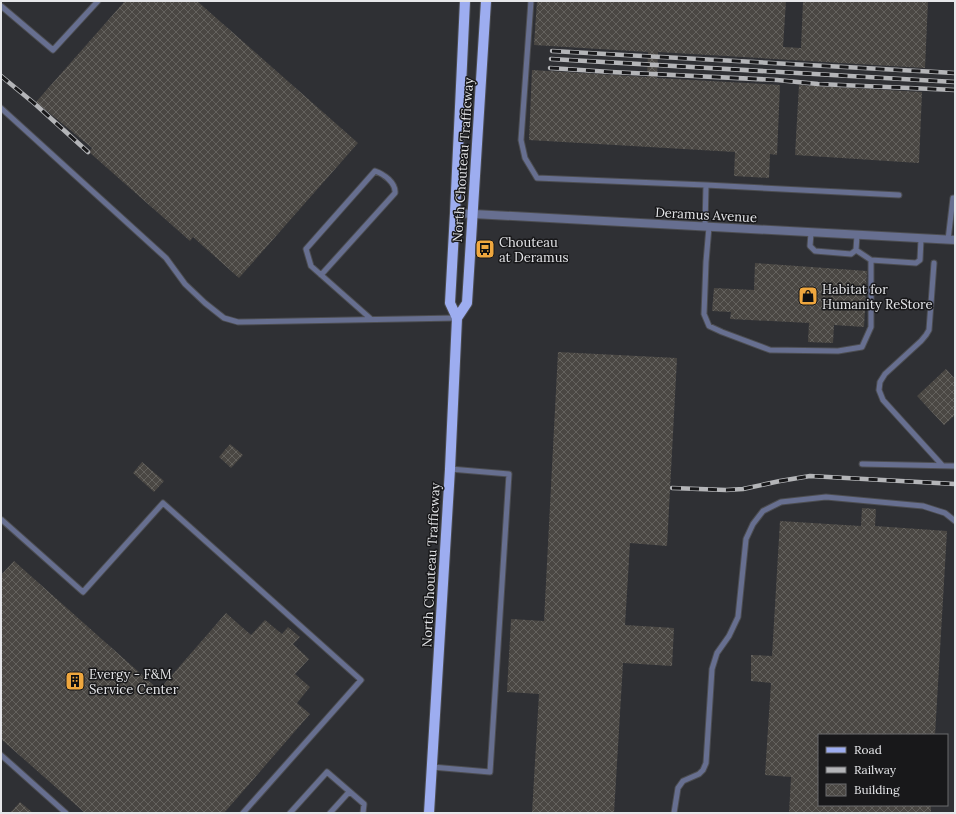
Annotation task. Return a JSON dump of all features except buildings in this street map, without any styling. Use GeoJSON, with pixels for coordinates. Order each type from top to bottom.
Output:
{"type":"FeatureCollection","features":[{"type":"Feature","properties":{"kind":"main road","name":"North Chouteau Trafficway"},"geometry":{"type":"LineString","coordinates":[[429,813],[450,470],[457,318],[450,303],[465,1]]}},
{"type":"Feature","properties":{"kind":"main road","name":"North Chouteau Trafficway"},"geometry":{"type":"LineString","coordinates":[[457,318],[467,303],[486,1]]}},
{"type":"Feature","properties":{"kind":"street","name":"Deramus Avenue"},"geometry":{"type":"LineString","coordinates":[[455,213],[952,240]]}},
{"type":"Feature","properties":{"kind":"lane"},"geometry":{"type":"LineString","coordinates":[[1,6],[52,50],[98,1]]}},
{"type":"Feature","properties":{"kind":"lane"},"geometry":{"type":"LineString","coordinates":[[531,1],[521,140],[525,158],[537,178],[899,195]]}},
{"type":"Feature","properties":{"kind":"lane"},"geometry":{"type":"LineString","coordinates":[[1,108],[166,258],[185,284],[224,318],[238,322],[457,318]]}},
{"type":"Feature","properties":{"kind":"lane"},"geometry":{"type":"LineString","coordinates":[[321,274],[395,193],[395,188],[391,182],[380,173],[375,171],[306,249],[311,266],[371,319]]}},
{"type":"Feature","properties":{"kind":"lane"},"geometry":{"type":"LineString","coordinates":[[706,185],[707,227],[704,314],[709,326],[722,332],[770,350],[838,351],[862,347],[871,327],[871,260]]}},
{"type":"Feature","properties":{"kind":"lane"},"geometry":{"type":"LineString","coordinates":[[952,240],[953,198],[955,198]]}},
{"type":"Feature","properties":{"kind":"lane"},"geometry":{"type":"LineString","coordinates":[[811,233],[810,246],[815,251],[851,254],[856,250],[857,235]]}},
{"type":"Feature","properties":{"kind":"lane"},"geometry":{"type":"LineString","coordinates":[[856,250],[871,260],[916,263],[920,260],[922,238]]}},
{"type":"Feature","properties":{"kind":"lane"},"geometry":{"type":"LineString","coordinates":[[934,263],[929,330],[921,341],[885,374],[880,382],[879,390],[883,400],[942,465]]}},
{"type":"Feature","properties":{"kind":"lane"},"geometry":{"type":"LineString","coordinates":[[862,464],[955,466]]}},
{"type":"Feature","properties":{"kind":"lane"},"geometry":{"type":"LineString","coordinates":[[432,767],[490,772],[509,474],[450,470]]}},
{"type":"Feature","properties":{"kind":"lane"},"geometry":{"type":"LineString","coordinates":[[674,813],[678,788],[683,781],[699,774],[703,770],[706,763],[712,669],[717,653],[729,636],[738,617],[746,539],[753,524],[763,512],[781,502],[826,497],[923,506],[945,513],[955,521]]}},
{"type":"Feature","properties":{"kind":"lane"},"geometry":{"type":"LineString","coordinates":[[1,521],[2,520],[84,592],[163,503],[360,680],[243,813]]}},
{"type":"Feature","properties":{"kind":"lane"},"geometry":{"type":"LineString","coordinates":[[1,755],[66,813]]}},
{"type":"Feature","properties":{"kind":"lane"},"geometry":{"type":"LineString","coordinates":[[290,813],[327,772],[364,804],[363,813],[367,813]]}},
{"type":"Feature","properties":{"kind":"lane"},"geometry":{"type":"LineString","coordinates":[[330,813],[349,792]]}},
{"type":"Feature","properties":{"kind":"railway"},"geometry":{"type":"LineString","coordinates":[[552,51],[955,73]]}},
{"type":"Feature","properties":{"kind":"railway"},"geometry":{"type":"LineString","coordinates":[[551,59],[955,82]]}},
{"type":"Feature","properties":{"kind":"railway"},"geometry":{"type":"LineString","coordinates":[[550,68],[777,80],[818,84],[955,90]]}},
{"type":"Feature","properties":{"kind":"railway"},"geometry":{"type":"LineString","coordinates":[[1,76],[35,104],[88,152]]}},
{"type":"Feature","properties":{"kind":"railway"},"geometry":{"type":"LineString","coordinates":[[672,488],[726,490],[743,489],[810,476],[955,484]]}},
{"type":"Feature","properties":{"kind":"place","name":"Chouteau at Deramus"},"geometry":{"type":"Point","coordinates":[485,249]}},
{"type":"Feature","properties":{"kind":"place","name":"Habitat for Humanity ReStore"},"geometry":{"type":"Point","coordinates":[808,296]}},
{"type":"Feature","properties":{"kind":"place","name":"Evergy - F&M Service Center"},"geometry":{"type":"Point","coordinates":[75,681]}}]}
